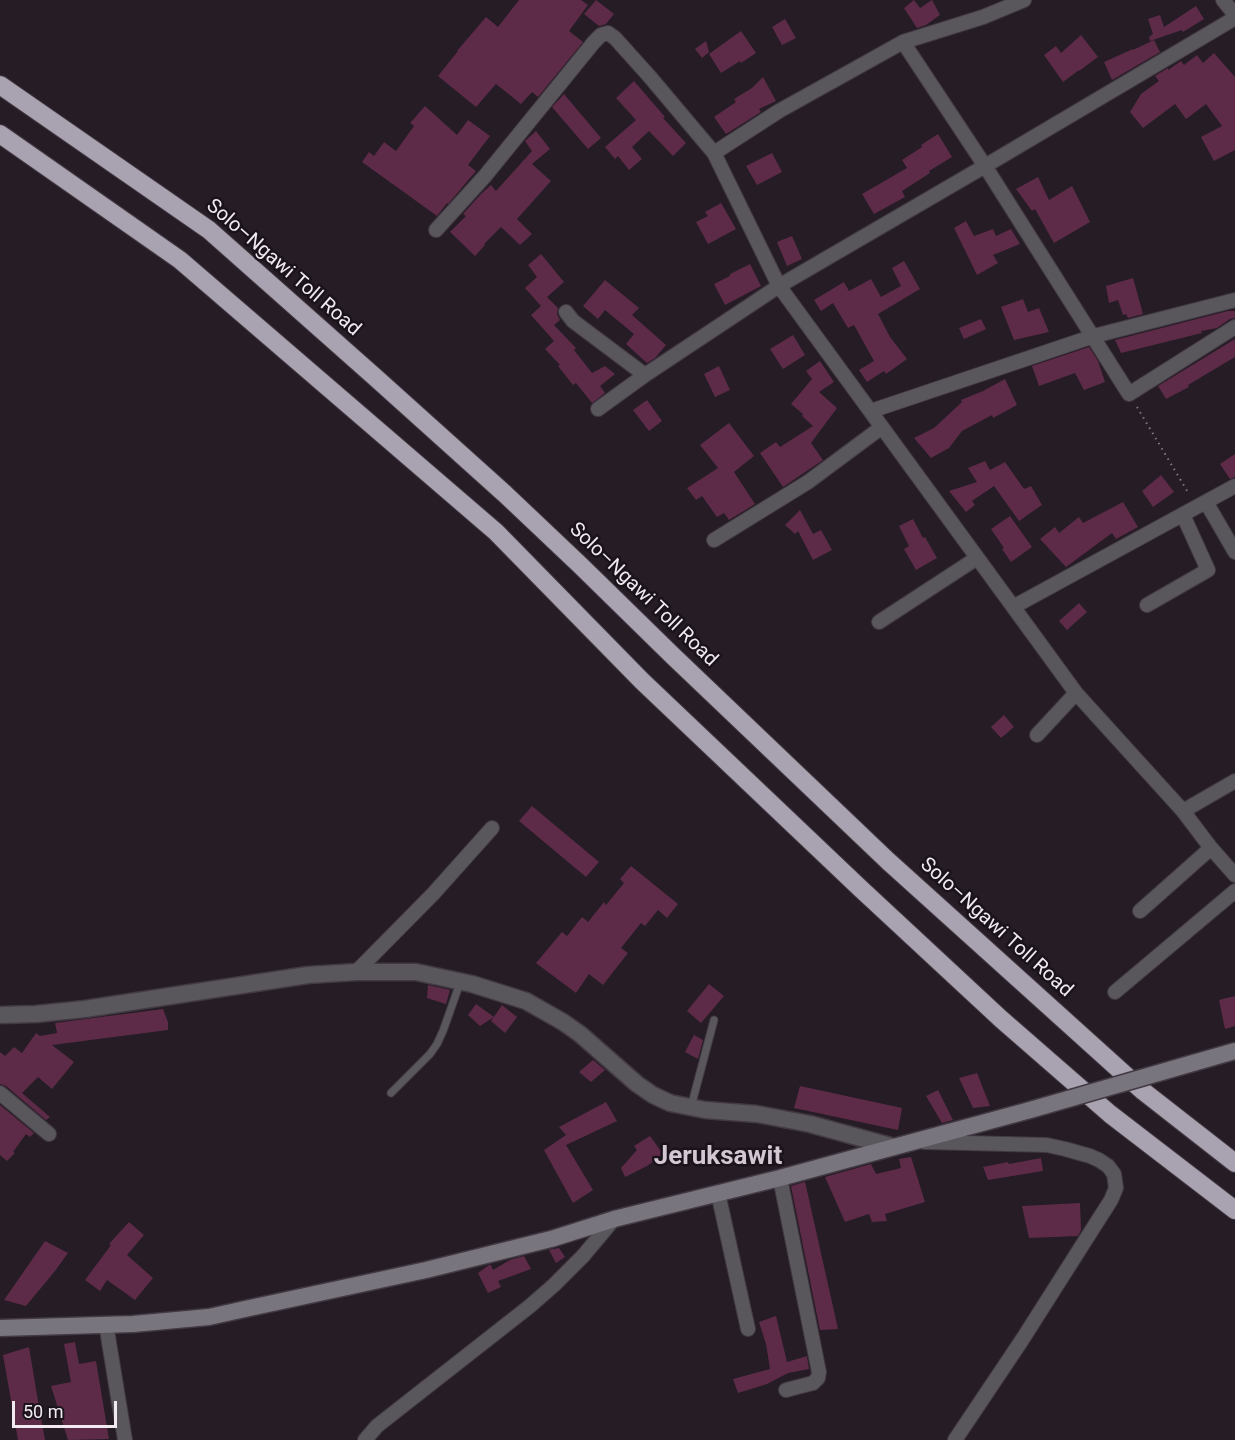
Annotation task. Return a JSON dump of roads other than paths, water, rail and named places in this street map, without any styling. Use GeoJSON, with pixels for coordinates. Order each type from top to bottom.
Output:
{"type":"FeatureCollection","features":[{"type":"Feature","properties":{"kind":"highway","name":"Solo–Ngawi Toll Road"},"geometry":{"type":"LineString","coordinates":[[0,85],[218,238],[522,510],[888,861],[1143,1091],[1235,1163]]}},
{"type":"Feature","properties":{"kind":"highway"},"geometry":{"type":"LineString","coordinates":[[0,134],[180,260],[496,532],[650,689],[992,1011],[1110,1114],[1235,1210]]}},
{"type":"Feature","properties":{"kind":"main road"},"geometry":{"type":"LineString","coordinates":[[0,1328],[133,1324],[209,1317],[426,1270],[551,1239],[614,1218],[916,1142],[1235,1051]]}},
{"type":"Feature","properties":{"kind":"street"},"geometry":{"type":"LineString","coordinates":[[714,153],[779,111],[903,42],[983,17],[1024,0]]}},
{"type":"Feature","properties":{"kind":"street"},"geometry":{"type":"LineString","coordinates":[[598,409],[779,286],[1235,16],[1223,0]]}},
{"type":"Feature","properties":{"kind":"street"},"geometry":{"type":"LineString","coordinates":[[436,230],[485,176],[594,42],[601,35],[608,33],[615,38],[714,153],[779,286],[1076,693],[1183,811],[1235,875]]}},
{"type":"Feature","properties":{"kind":"street"},"geometry":{"type":"LineString","coordinates":[[903,42],[985,166],[1129,394],[1235,327]]}},
{"type":"Feature","properties":{"kind":"street"},"geometry":{"type":"LineString","coordinates":[[871,411],[1094,336],[1235,300]]}},
{"type":"Feature","properties":{"kind":"street"},"geometry":{"type":"LineString","coordinates":[[566,312],[573,321],[645,375]]}},
{"type":"Feature","properties":{"kind":"street"},"geometry":{"type":"LineString","coordinates":[[714,540],[808,482],[882,427]]}},
{"type":"Feature","properties":{"kind":"street"},"geometry":{"type":"LineString","coordinates":[[1013,607],[1235,486]]}},
{"type":"Feature","properties":{"kind":"street"},"geometry":{"type":"LineString","coordinates":[[1201,505],[1235,552]]}},
{"type":"Feature","properties":{"kind":"street"},"geometry":{"type":"LineString","coordinates":[[1147,604],[1208,570],[1183,515]]}},
{"type":"Feature","properties":{"kind":"street"},"geometry":{"type":"LineString","coordinates":[[879,622],[977,558]]}},
{"type":"Feature","properties":{"kind":"street"},"geometry":{"type":"LineString","coordinates":[[1037,735],[1076,693]]}},
{"type":"Feature","properties":{"kind":"street"},"geometry":{"type":"LineString","coordinates":[[1183,811],[1235,781]]}},
{"type":"Feature","properties":{"kind":"street"},"geometry":{"type":"LineString","coordinates":[[356,972],[434,894],[492,828]]}},
{"type":"Feature","properties":{"kind":"street"},"geometry":{"type":"LineString","coordinates":[[1140,911],[1211,848]]}},
{"type":"Feature","properties":{"kind":"street"},"geometry":{"type":"LineString","coordinates":[[1115,992],[1235,891]]}},
{"type":"Feature","properties":{"kind":"street"},"geometry":{"type":"LineString","coordinates":[[0,1015],[85,1009],[308,975],[416,972],[472,984],[526,1001],[563,1022],[637,1084],[670,1103],[705,1110],[758,1114],[810,1124],[894,1147]]}},
{"type":"Feature","properties":{"kind":"street"},"geometry":{"type":"LineString","coordinates":[[0,1094],[49,1134]]}},
{"type":"Feature","properties":{"kind":"street"},"geometry":{"type":"LineString","coordinates":[[916,1142],[1047,1145],[1065,1149],[1090,1156],[1108,1166],[1114,1174],[1116,1188],[1111,1200],[1029,1330],[955,1440]]}},
{"type":"Feature","properties":{"kind":"street"},"geometry":{"type":"LineString","coordinates":[[780,1178],[819,1372],[818,1378],[813,1383],[786,1390]]}},
{"type":"Feature","properties":{"kind":"street"},"geometry":{"type":"LineString","coordinates":[[718,1193],[748,1329]]}},
{"type":"Feature","properties":{"kind":"street"},"geometry":{"type":"LineString","coordinates":[[365,1440],[377,1426],[554,1285],[614,1218]]}},
{"type":"Feature","properties":{"kind":"street"},"geometry":{"type":"LineString","coordinates":[[106,1324],[125,1440]]}},
{"type":"Feature","properties":{"kind":"lane"},"geometry":{"type":"LineString","coordinates":[[391,1093],[437,1044],[460,982]]}},
{"type":"Feature","properties":{"kind":"lane"},"geometry":{"type":"LineString","coordinates":[[691,1107],[714,1020]]}},
{"type":"Feature","properties":{"kind":"district","name":"Jeruksawit"},"geometry":{"type":"Point","coordinates":[718,1157]}}]}
